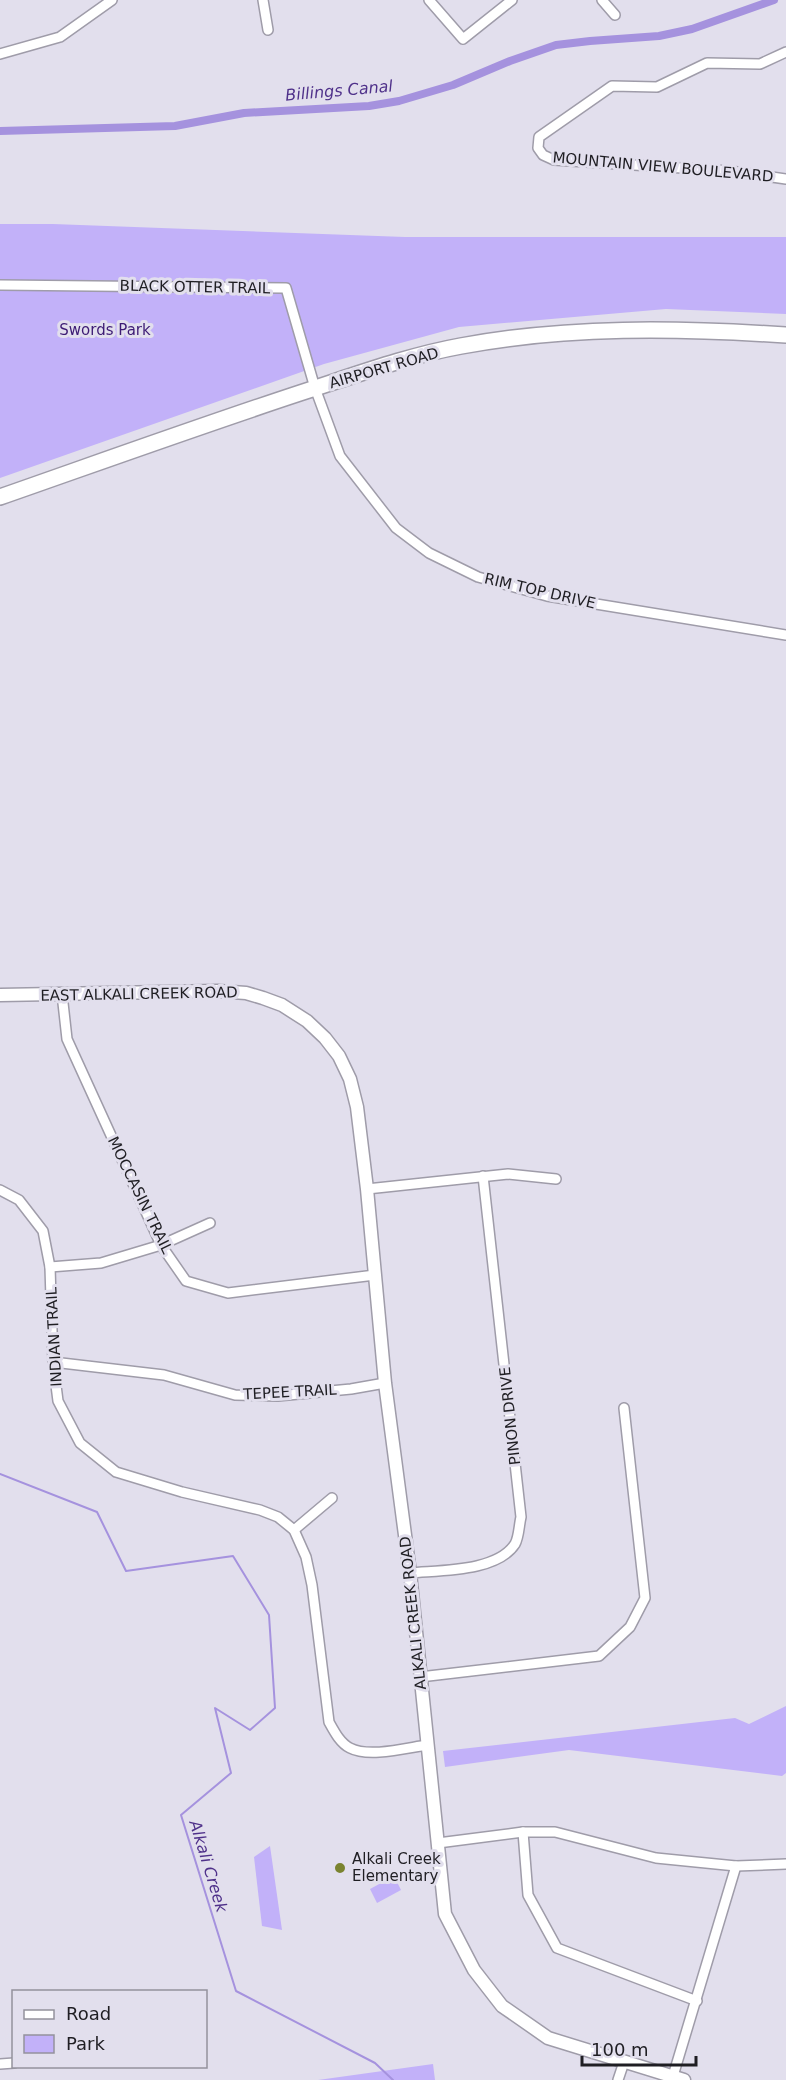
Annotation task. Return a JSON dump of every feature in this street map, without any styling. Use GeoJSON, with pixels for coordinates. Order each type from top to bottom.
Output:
{"type":"FeatureCollection","features":[{"type":"Feature","properties":{"kind":"highway","name":"AIRPORT ROAD"},"geometry":{"type":"LineString","coordinates":[[0,497],[367,370],[458,346],[517,337],[635,330],[707,330],[786,335]]}},
{"type":"Feature","properties":{"kind":"street"},"geometry":{"type":"LineString","coordinates":[[0,54],[60,37],[112,0]]}},
{"type":"Feature","properties":{"kind":"street"},"geometry":{"type":"LineString","coordinates":[[263,0],[268,30]]}},
{"type":"Feature","properties":{"kind":"street"},"geometry":{"type":"LineString","coordinates":[[429,0],[463,39],[512,0]]}},
{"type":"Feature","properties":{"kind":"street"},"geometry":{"type":"LineString","coordinates":[[602,0],[615,15]]}},
{"type":"Feature","properties":{"kind":"street","name":"MOUNTAIN VIEW BOULEVARD"},"geometry":{"type":"LineString","coordinates":[[786,52],[760,64],[707,63],[657,87],[612,86],[539,137],[538,148],[543,155],[554,160],[730,171],[786,178]]}},
{"type":"Feature","properties":{"kind":"street","name":"BLACK OTTER TRAIL"},"geometry":{"type":"LineString","coordinates":[[0,285],[286,288],[315,388]]}},
{"type":"Feature","properties":{"kind":"street","name":"RIM TOP DRIVE"},"geometry":{"type":"LineString","coordinates":[[315,388],[340,456],[396,528],[429,553],[478,577],[547,596],[786,635]]}},
{"type":"Feature","properties":{"kind":"street","name":"EAST ALKALI CREEK ROAD"},"geometry":{"type":"LineString","coordinates":[[0,995],[218,991],[246,993],[282,1005],[308,1021]]}},
{"type":"Feature","properties":{"kind":"street","name":"MOCCASIN TRAIL"},"geometry":{"type":"LineString","coordinates":[[62,994],[67,1039],[161,1245],[186,1281],[228,1293],[375,1275]]}},
{"type":"Feature","properties":{"kind":"street","name":"ALKALI CREEK ROAD"},"geometry":{"type":"LineString","coordinates":[[308,1021],[339,1056],[350,1079],[357,1107],[385,1383],[410,1574],[445,1914],[474,1970],[502,2006],[548,2038],[678,2078]]}},
{"type":"Feature","properties":{"kind":"street"},"geometry":{"type":"LineString","coordinates":[[367,1189],[508,1174],[556,1179]]}},
{"type":"Feature","properties":{"kind":"street","name":"PINON DRIVE"},"geometry":{"type":"LineString","coordinates":[[410,1574],[479,1566],[503,1556],[516,1543],[521,1517],[483,1176]]}},
{"type":"Feature","properties":{"kind":"street","name":"INDIAN TRAIL"},"geometry":{"type":"LineString","coordinates":[[0,1190],[19,1200],[43,1231],[50,1268],[53,1362],[58,1401],[80,1443],[116,1472],[182,1492],[260,1510],[278,1517],[294,1530]]}},
{"type":"Feature","properties":{"kind":"street"},"geometry":{"type":"LineString","coordinates":[[50,1268],[101,1263],[161,1245],[210,1223]]}},
{"type":"Feature","properties":{"kind":"street","name":"TEPEE TRAIL"},"geometry":{"type":"LineString","coordinates":[[53,1362],[164,1375],[235,1395],[278,1396],[351,1389],[385,1383]]}},
{"type":"Feature","properties":{"kind":"street"},"geometry":{"type":"LineString","coordinates":[[420,1677],[598,1656],[630,1627],[645,1598],[624,1408]]}},
{"type":"Feature","properties":{"kind":"street"},"geometry":{"type":"LineString","coordinates":[[332,1498],[294,1530],[306,1557],[312,1585],[329,1722],[337,1735],[350,1748],[370,1753],[427,1745]]}},
{"type":"Feature","properties":{"kind":"street"},"geometry":{"type":"LineString","coordinates":[[438,1843],[523,1832],[555,1832],[656,1858],[736,1866],[786,1864]]}},
{"type":"Feature","properties":{"kind":"street"},"geometry":{"type":"LineString","coordinates":[[523,1832],[528,1895],[557,1948],[697,2001]]}},
{"type":"Feature","properties":{"kind":"street"},"geometry":{"type":"LineString","coordinates":[[678,2078],[697,2001],[736,1866]]}},
{"type":"Feature","properties":{"kind":"street"},"geometry":{"type":"LineString","coordinates":[[0,2053],[1,2064]]}},
{"type":"Feature","properties":{"kind":"street"},"geometry":{"type":"LineString","coordinates":[[618,2080],[624,2062]]}},
{"type":"Feature","properties":{"kind":"green space","name":"Swords Park"},"geometry":{"type":"Polygon","coordinates":[[[0,224],[405,237],[786,237],[786,314],[666,309],[459,327],[324,364],[0,478],[0,224]]]}},
{"type":"Feature","properties":{"kind":"green space"},"geometry":{"type":"Polygon","coordinates":[[[786,1706],[786,1773],[782,1776],[569,1750],[445,1767],[443,1751],[735,1718],[749,1724],[786,1706]]]}},
{"type":"Feature","properties":{"kind":"green space"},"geometry":{"type":"Polygon","coordinates":[[[270,1846],[282,1930],[262,1926],[254,1857],[270,1846]]]}},
{"type":"Feature","properties":{"kind":"green space"},"geometry":{"type":"Polygon","coordinates":[[[394,1876],[401,1890],[377,1903],[370,1889],[394,1876]]]}},
{"type":"Feature","properties":{"kind":"green space"},"geometry":{"type":"Polygon","coordinates":[[[433,2064],[435,2080],[318,2080],[433,2064]]]}},
{"type":"Feature","properties":{"kind":"waterway","name":"Billings Canal"},"geometry":{"type":"LineString","coordinates":[[0,131],[175,126],[244,113],[369,106],[399,101],[453,85],[556,45],[659,36],[692,29],[774,0]]}},
{"type":"Feature","properties":{"kind":"waterway","name":"Alkali Creek"},"geometry":{"type":"LineString","coordinates":[[0,1474],[97,1512],[126,1571],[233,1556],[269,1615],[275,1708],[250,1730],[215,1708],[231,1773],[181,1815],[236,1991],[375,2063],[393,2080]]}},
{"type":"Feature","properties":{"kind":"place","name":"Alkali Creek Elementary"},"geometry":{"type":"Point","coordinates":[340,1868]}}]}
